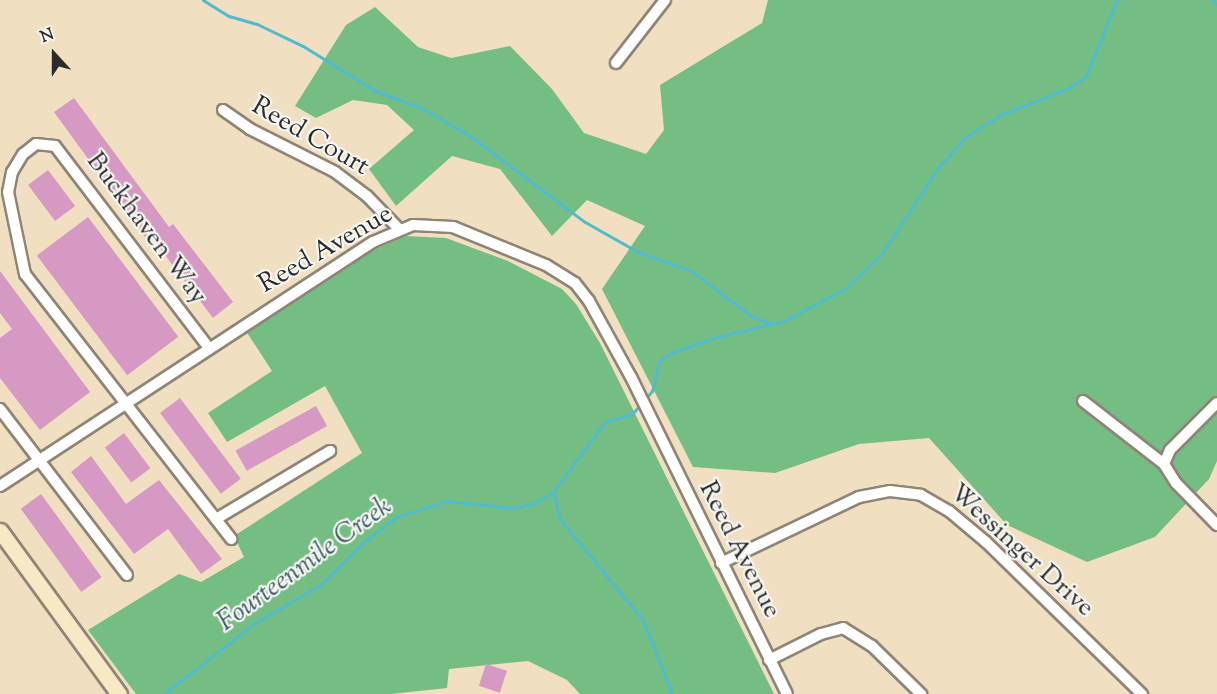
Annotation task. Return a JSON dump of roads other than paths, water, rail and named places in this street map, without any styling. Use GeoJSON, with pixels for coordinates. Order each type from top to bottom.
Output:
{"type":"FeatureCollection","features":[{"type":"Feature","properties":{"kind":"street"},"geometry":{"type":"LineString","coordinates":[[616,63],[665,0]]}},
{"type":"Feature","properties":{"kind":"street","name":"Reed Court"},"geometry":{"type":"LineString","coordinates":[[223,110],[250,129],[335,172],[367,196],[399,229]]}},
{"type":"Feature","properties":{"kind":"street","name":"Buckhaven Way"},"geometry":{"type":"LineString","coordinates":[[125,404],[25,274],[8,192],[12,172],[23,154],[44,142],[55,146],[209,348]]}},
{"type":"Feature","properties":{"kind":"street","name":"Reed Avenue"},"geometry":{"type":"LineString","coordinates":[[0,486],[329,269],[399,229],[424,224],[453,226],[528,255],[568,278],[593,307],[632,377],[787,694]]}},
{"type":"Feature","properties":{"kind":"street"},"geometry":{"type":"LineString","coordinates":[[1083,401],[1164,464],[1176,483],[1217,525]]}},
{"type":"Feature","properties":{"kind":"street"},"geometry":{"type":"LineString","coordinates":[[1164,464],[1170,450],[1217,403]]}},
{"type":"Feature","properties":{"kind":"street"},"geometry":{"type":"LineString","coordinates":[[125,404],[231,539]]}},
{"type":"Feature","properties":{"kind":"street"},"geometry":{"type":"LineString","coordinates":[[0,409],[127,575]]}},
{"type":"Feature","properties":{"kind":"street"},"geometry":{"type":"LineString","coordinates":[[216,519],[330,451]]}},
{"type":"Feature","properties":{"kind":"street","name":"Wessinger Drive"},"geometry":{"type":"LineString","coordinates":[[721,563],[859,497],[890,491],[921,495],[949,511],[986,542],[1142,694]]}},
{"type":"Feature","properties":{"kind":"street"},"geometry":{"type":"LineString","coordinates":[[0,531],[119,694]]}},
{"type":"Feature","properties":{"kind":"street"},"geometry":{"type":"LineString","coordinates":[[770,660],[821,634],[843,628],[872,645],[921,694]]}},
{"type":"Feature","properties":{"kind":"waterway"},"geometry":{"type":"LineString","coordinates":[[203,0],[229,16],[257,24],[303,46],[376,91],[422,108],[472,137],[585,222],[638,252],[692,271],[751,316],[770,323]]}},
{"type":"Feature","properties":{"kind":"waterway","name":"Fourteenmile Creek"},"geometry":{"type":"LineString","coordinates":[[645,399],[652,391],[660,360],[673,352],[717,337],[784,321],[846,288],[883,252],[940,165],[967,136],[1000,115],[1071,87],[1086,76],[1117,0]]}},
{"type":"Feature","properties":{"kind":"waterway"},"geometry":{"type":"LineString","coordinates":[[1212,0],[1217,5]]}},
{"type":"Feature","properties":{"kind":"waterway","name":"Fourteenmile Creek"},"geometry":{"type":"LineString","coordinates":[[164,694],[255,623],[322,584],[363,543],[396,517],[448,501],[512,508],[533,504],[553,492],[605,422],[632,414],[641,404]]}},
{"type":"Feature","properties":{"kind":"waterway"},"geometry":{"type":"LineString","coordinates":[[553,492],[560,519],[643,620],[672,694]]}}]}
